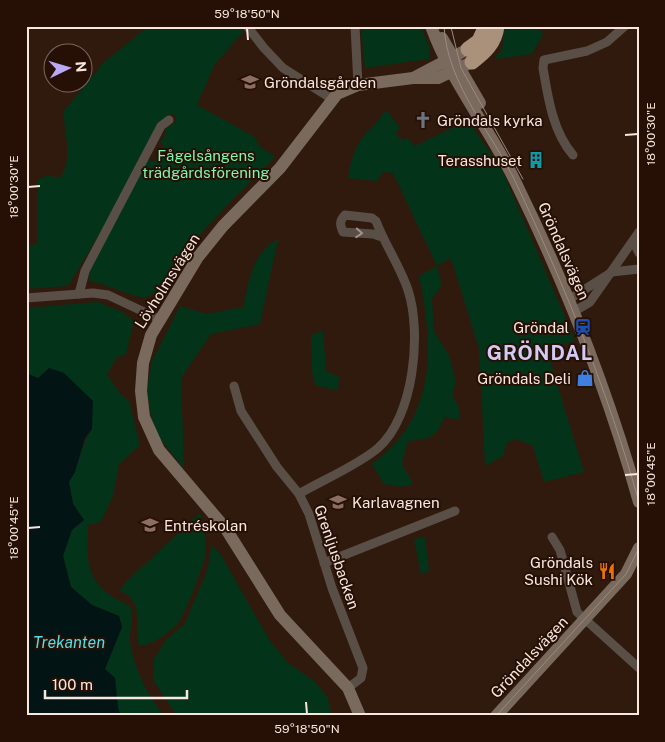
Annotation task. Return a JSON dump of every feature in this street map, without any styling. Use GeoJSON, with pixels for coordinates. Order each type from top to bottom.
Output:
{"type":"FeatureCollection","features":[{"type":"Feature","properties":{"kind":"highway"},"geometry":{"type":"LineString","coordinates":[[459,62],[479,41],[486,26]]}},
{"type":"Feature","properties":{"kind":"highway"},"geometry":{"type":"LineString","coordinates":[[459,62],[490,46],[496,34],[496,26]]}},
{"type":"Feature","properties":{"kind":"street"},"geometry":{"type":"LineString","coordinates":[[247,26],[264,48],[284,68],[332,99]]}},
{"type":"Feature","properties":{"kind":"street"},"geometry":{"type":"LineString","coordinates":[[355,26],[358,85]]}},
{"type":"Feature","properties":{"kind":"street","name":"Gröndalsvägen"},"geometry":{"type":"LineString","coordinates":[[431,26],[459,62]]}},
{"type":"Feature","properties":{"kind":"street","name":"Gröndalsvägen"},"geometry":{"type":"LineString","coordinates":[[436,26],[459,62],[522,178],[576,311],[639,502]]}},
{"type":"Feature","properties":{"kind":"street"},"geometry":{"type":"LineString","coordinates":[[573,155],[564,145],[554,120],[543,68],[544,60],[587,50],[607,42],[625,26]]}},
{"type":"Feature","properties":{"kind":"street","name":"Lövholmsvägen"},"geometry":{"type":"LineString","coordinates":[[360,716],[348,688],[280,615],[226,529],[172,467],[154,442],[144,417],[141,382],[146,349],[159,319],[185,277],[212,238],[284,163],[332,99],[343,89],[358,85],[412,78],[433,79],[459,62]]}},
{"type":"Feature","properties":{"kind":"street"},"geometry":{"type":"LineString","coordinates":[[79,294],[85,271],[161,126],[169,120]]}},
{"type":"Feature","properties":{"kind":"street"},"geometry":{"type":"LineString","coordinates":[[576,311],[590,302],[639,232]]}},
{"type":"Feature","properties":{"kind":"street"},"geometry":{"type":"LineString","coordinates":[[299,494],[378,449],[394,427],[407,395],[414,353],[410,303],[406,285],[382,237]]}},
{"type":"Feature","properties":{"kind":"street"},"geometry":{"type":"LineString","coordinates":[[633,241],[639,253]]}},
{"type":"Feature","properties":{"kind":"street"},"geometry":{"type":"LineString","coordinates":[[571,298],[612,272],[639,269]]}},
{"type":"Feature","properties":{"kind":"street"},"geometry":{"type":"LineString","coordinates":[[26,298],[79,294],[108,295],[159,319]]}},
{"type":"Feature","properties":{"kind":"street","name":"Gröndalsvägen"},"geometry":{"type":"LineString","coordinates":[[576,311],[606,379],[639,480]]}},
{"type":"Feature","properties":{"kind":"street","name":"Grenljusbacken"},"geometry":{"type":"LineString","coordinates":[[234,386],[241,411],[277,466],[299,494],[309,514],[324,563],[363,668],[361,678],[348,688]]}},
{"type":"Feature","properties":{"kind":"street"},"geometry":{"type":"LineString","coordinates":[[324,563],[455,511]]}},
{"type":"Feature","properties":{"kind":"street"},"geometry":{"type":"LineString","coordinates":[[552,537],[560,550],[577,612],[639,668]]}},
{"type":"Feature","properties":{"kind":"street","name":"Gröndalsvägen"},"geometry":{"type":"LineString","coordinates":[[505,716],[626,574],[638,550]]}},
{"type":"Feature","properties":{"kind":"street","name":"Gröndalsvägen"},"geometry":{"type":"LineString","coordinates":[[496,716],[639,566]]}},
{"type":"Feature","properties":{"kind":"green space","name":"Fågelsångens trädgårdsförening"},"geometry":{"type":"Polygon","coordinates":[[[149,26],[240,26],[243,32],[215,64],[197,105],[255,137],[259,146],[275,157],[226,206],[180,258],[156,292],[140,297],[90,281],[88,271],[147,159],[154,162],[164,145],[160,143],[166,133],[165,129],[176,122],[176,115],[170,114],[159,123],[116,206],[68,286],[26,289],[26,247],[38,243],[38,179],[50,175],[61,177],[67,160],[64,111],[80,92],[92,92],[92,77],[104,62],[149,26]]]}},
{"type":"Feature","properties":{"kind":"green space"},"geometry":{"type":"Polygon","coordinates":[[[361,26],[421,26],[429,46],[429,59],[365,68],[361,26]]]}},
{"type":"Feature","properties":{"kind":"green space"},"geometry":{"type":"Polygon","coordinates":[[[504,26],[537,26],[543,34],[532,54],[495,59],[502,50],[504,26]]]}},
{"type":"Feature","properties":{"kind":"green space"},"geometry":{"type":"Polygon","coordinates":[[[387,111],[400,128],[395,133],[403,141],[407,137],[415,146],[468,120],[503,172],[575,340],[547,351],[584,472],[544,482],[533,446],[517,439],[507,442],[503,456],[485,466],[479,349],[451,258],[437,266],[393,173],[383,172],[377,181],[348,178],[352,160],[359,143],[384,112],[387,111]]]}},
{"type":"Feature","properties":{"kind":"green space"},"geometry":{"type":"Polygon","coordinates":[[[278,239],[260,324],[211,334],[181,378],[184,469],[157,435],[150,411],[147,388],[152,361],[180,306],[207,314],[243,307],[250,278],[257,260],[269,245],[278,239]]]}},
{"type":"Feature","properties":{"kind":"green space"},"geometry":{"type":"Polygon","coordinates":[[[437,266],[442,286],[432,298],[434,331],[449,356],[456,381],[452,395],[459,408],[460,420],[445,417],[431,436],[408,441],[402,464],[413,484],[401,487],[384,484],[372,464],[393,445],[409,425],[419,403],[426,379],[428,355],[427,329],[419,276],[437,266]]]}},
{"type":"Feature","properties":{"kind":"green space"},"geometry":{"type":"Polygon","coordinates":[[[97,302],[121,311],[134,321],[126,354],[116,358],[107,375],[121,394],[129,401],[140,445],[119,464],[113,496],[101,522],[88,525],[89,564],[95,580],[101,587],[112,597],[130,606],[132,615],[130,641],[134,661],[147,690],[164,716],[121,716],[118,708],[115,678],[105,669],[122,627],[119,616],[92,605],[71,587],[63,556],[72,530],[84,520],[73,504],[69,482],[92,429],[38,378],[26,373],[26,308],[97,302]]]}},
{"type":"Feature","properties":{"kind":"green space"},"geometry":{"type":"Polygon","coordinates":[[[323,331],[326,371],[339,377],[338,391],[315,385],[312,371],[311,335],[323,331]]]}},
{"type":"Feature","properties":{"kind":"green space"},"geometry":{"type":"Polygon","coordinates":[[[200,513],[205,534],[205,555],[198,579],[185,610],[178,623],[165,634],[155,641],[139,646],[135,607],[127,595],[119,591],[128,580],[200,513]]]}},
{"type":"Feature","properties":{"kind":"green space"},"geometry":{"type":"Polygon","coordinates":[[[425,537],[429,571],[421,574],[414,539],[425,537]]]}},
{"type":"Feature","properties":{"kind":"green space"},"geometry":{"type":"Polygon","coordinates":[[[212,545],[221,555],[270,641],[288,663],[314,681],[327,696],[332,716],[177,716],[153,680],[154,659],[166,640],[185,623],[207,571],[212,545]]]}},
{"type":"Feature","properties":{"kind":"water","name":"Trekanten"},"geometry":{"type":"Polygon","coordinates":[[[49,368],[64,373],[93,401],[92,429],[85,438],[75,472],[69,482],[73,504],[84,520],[72,530],[63,556],[71,587],[92,605],[119,616],[122,627],[105,669],[115,678],[118,708],[121,716],[26,716],[26,373],[38,378],[49,368]]]}},
{"type":"Feature","properties":{"kind":"tram line"},"geometry":{"type":"LineString","coordinates":[[444,26],[447,48],[462,88],[516,183],[568,300],[614,420],[639,502]]}},
{"type":"Feature","properties":{"kind":"tram line"},"geometry":{"type":"LineString","coordinates":[[451,27],[461,68],[523,179]]}},
{"type":"Feature","properties":{"kind":"tram line"},"geometry":{"type":"LineString","coordinates":[[496,716],[626,574],[639,548]]}},
{"type":"Feature","properties":{"kind":"place","name":"Gröndalsgården"},"geometry":{"type":"Point","coordinates":[250,82]}},
{"type":"Feature","properties":{"kind":"place","name":"Gröndals kyrka"},"geometry":{"type":"Point","coordinates":[423,120]}},
{"type":"Feature","properties":{"kind":"place","name":"Terasshuset"},"geometry":{"type":"Point","coordinates":[536,160]}},
{"type":"Feature","properties":{"kind":"place","name":"Gröndal"},"geometry":{"type":"Point","coordinates":[583,327]}},
{"type":"Feature","properties":{"kind":"place","name":"Gröndals Deli"},"geometry":{"type":"Point","coordinates":[585,378]}},
{"type":"Feature","properties":{"kind":"place","name":"Karlavagnen"},"geometry":{"type":"Point","coordinates":[338,502]}},
{"type":"Feature","properties":{"kind":"place","name":"Entréskolan"},"geometry":{"type":"Point","coordinates":[150,525]}},
{"type":"Feature","properties":{"kind":"place","name":"Gröndals Sushi Kök"},"geometry":{"type":"Point","coordinates":[607,571]}},
{"type":"Feature","properties":{"kind":"district","name":"GRÖNDAL"},"geometry":{"type":"Point","coordinates":[540,353]}}]}
